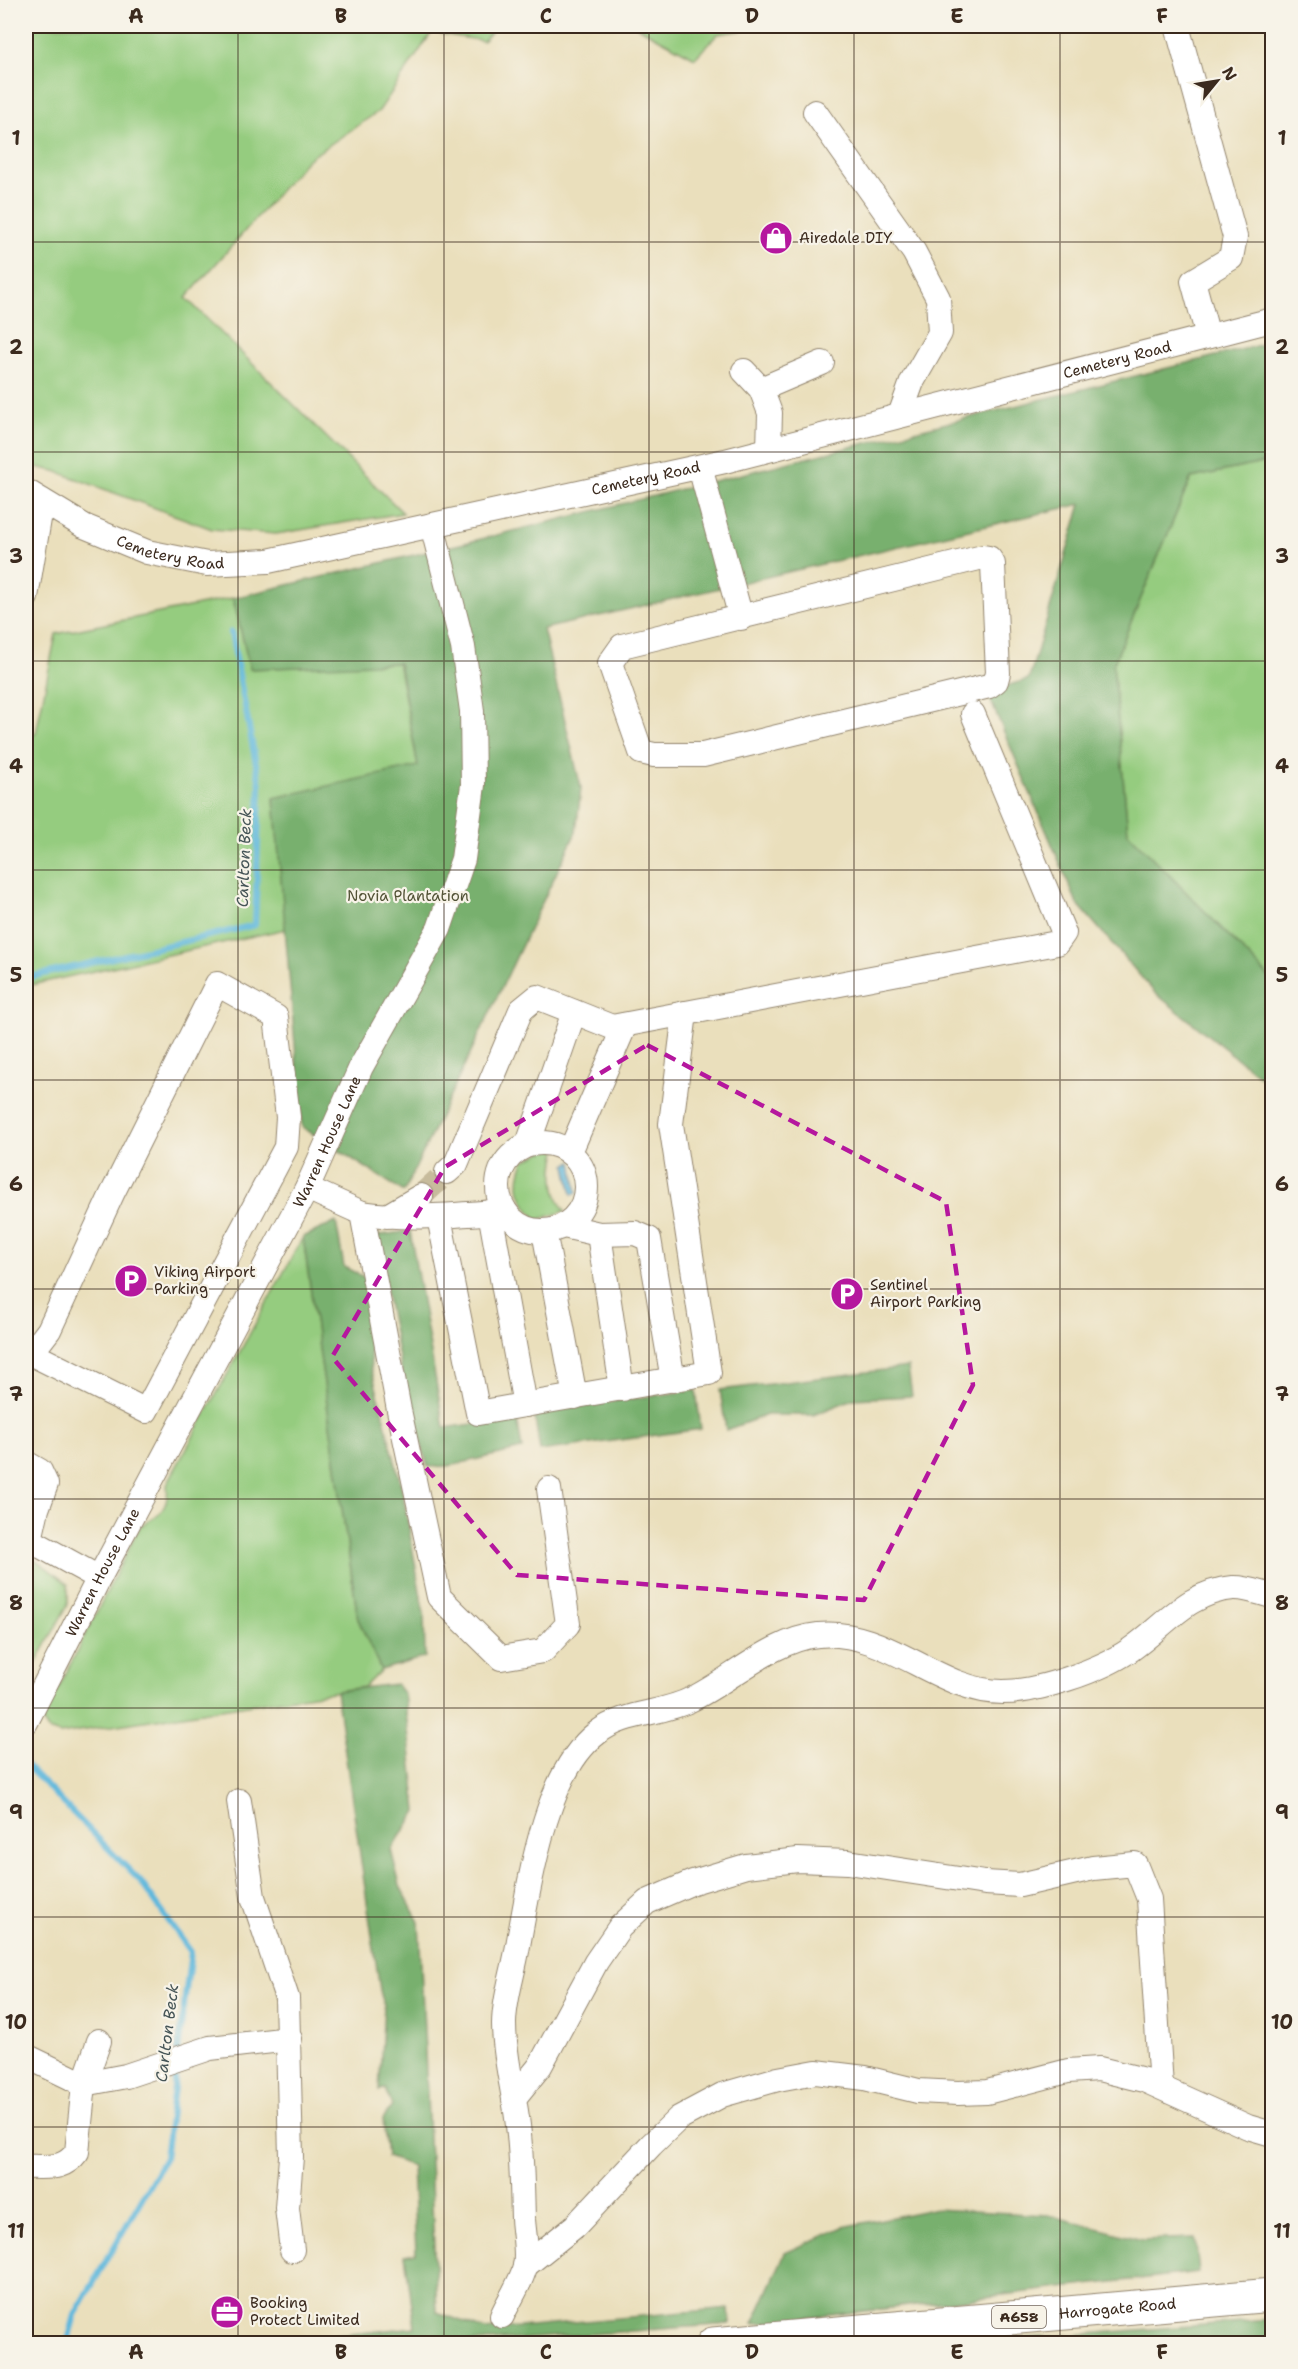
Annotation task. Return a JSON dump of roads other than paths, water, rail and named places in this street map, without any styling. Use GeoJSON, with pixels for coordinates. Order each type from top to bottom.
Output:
{"type":"FeatureCollection","features":[{"type":"Feature","properties":{"kind":"highway","name":"Harrogate Road"},"geometry":{"type":"LineString","coordinates":[[713,2343],[1272,2295]]}},
{"type":"Feature","properties":{"kind":"street"},"geometry":{"type":"LineString","coordinates":[[1177,26],[1235,237],[1231,258],[1193,280],[1208,336]]}},
{"type":"Feature","properties":{"kind":"street"},"geometry":{"type":"LineString","coordinates":[[815,112],[914,252],[938,298],[940,333],[912,382],[900,415]]}},
{"type":"Feature","properties":{"kind":"street","name":"Cemetery Road"},"geometry":{"type":"LineString","coordinates":[[34,496],[84,526],[147,552],[207,564],[268,561],[700,467],[1272,320]]}},
{"type":"Feature","properties":{"kind":"street"},"geometry":{"type":"LineString","coordinates":[[761,389],[822,363]]}},
{"type":"Feature","properties":{"kind":"street"},"geometry":{"type":"LineString","coordinates":[[744,371],[761,389],[770,413],[769,449]]}},
{"type":"Feature","properties":{"kind":"street"},"geometry":{"type":"LineString","coordinates":[[700,467],[741,618]]}},
{"type":"Feature","properties":{"kind":"street"},"geometry":{"type":"LineString","coordinates":[[26,597],[34,496]]}},
{"type":"Feature","properties":{"kind":"street","name":"Warren House Lane"},"geometry":{"type":"LineString","coordinates":[[26,1722],[99,1578],[307,1188],[361,1067],[439,929],[463,859],[473,786],[472,711],[463,647],[432,525]]}},
{"type":"Feature","properties":{"kind":"street"},"geometry":{"type":"LineString","coordinates":[[983,557],[989,558],[993,564],[998,673],[996,681],[989,686],[703,756],[654,755],[641,752],[610,663],[614,656],[622,646],[741,618],[983,557]]}},
{"type":"Feature","properties":{"kind":"street"},"geometry":{"type":"LineString","coordinates":[[447,1172],[456,1164],[521,1010],[537,998],[619,1026],[1057,943],[1064,933],[972,714]]}},
{"type":"Feature","properties":{"kind":"street"},"geometry":{"type":"LineString","coordinates":[[26,1346],[39,1343],[49,1330],[112,1194],[217,984],[276,1017],[288,1117],[286,1147],[146,1411],[26,1351]]}},
{"type":"Feature","properties":{"kind":"street"},"geometry":{"type":"LineString","coordinates":[[528,1144],[574,1012]]}},
{"type":"Feature","properties":{"kind":"street"},"geometry":{"type":"LineString","coordinates":[[439,1217],[478,1413],[709,1373],[671,1124],[685,1013]]}},
{"type":"Feature","properties":{"kind":"street"},"geometry":{"type":"LineString","coordinates":[[570,1152],[619,1026]]}},
{"type":"Feature","properties":{"kind":"street"},"geometry":{"type":"LineString","coordinates":[[525,1405],[497,1212],[497,1191],[499,1176],[505,1162],[515,1151],[528,1144],[543,1142],[557,1145],[570,1152],[583,1169],[587,1190],[583,1204],[576,1217],[554,1229]]}},
{"type":"Feature","properties":{"kind":"street"},"geometry":{"type":"LineString","coordinates":[[307,1188],[362,1213],[439,1217],[497,1212],[521,1227],[536,1231],[554,1229],[599,1234],[635,1233],[649,1239],[673,1380]]}},
{"type":"Feature","properties":{"kind":"street"},"geometry":{"type":"LineString","coordinates":[[387,1216],[421,1196]]}},
{"type":"Feature","properties":{"kind":"street"},"geometry":{"type":"LineString","coordinates":[[362,1213],[399,1410],[439,1597],[501,1658],[543,1651],[568,1624],[549,1490]]}},
{"type":"Feature","properties":{"kind":"street"},"geometry":{"type":"LineString","coordinates":[[554,1229],[575,1397]]}},
{"type":"Feature","properties":{"kind":"street"},"geometry":{"type":"LineString","coordinates":[[599,1234],[622,1389]]}},
{"type":"Feature","properties":{"kind":"street"},"geometry":{"type":"LineString","coordinates":[[26,1463],[40,1471],[46,1484],[28,1539],[99,1578]]}},
{"type":"Feature","properties":{"kind":"street"},"geometry":{"type":"LineString","coordinates":[[525,2266],[518,2120],[508,2071],[504,2021],[533,1863],[560,1781],[580,1747],[600,1730],[625,1717],[662,1711],[692,1700],[785,1644],[817,1635],[858,1636],[902,1655],[953,1682],[1000,1692],[1035,1689],[1102,1665],[1130,1650],[1161,1623],[1200,1596],[1235,1588],[1272,1596]]}},
{"type":"Feature","properties":{"kind":"street"},"geometry":{"type":"LineString","coordinates":[[239,1800],[253,1897],[287,1998],[290,2039],[291,2157],[287,2208],[292,2250]]}},
{"type":"Feature","properties":{"kind":"street"},"geometry":{"type":"LineString","coordinates":[[514,2098],[540,2066],[596,1962],[620,1927],[647,1902],[693,1882],[746,1866],[798,1860],[848,1862],[985,1883],[1020,1885],[1093,1868],[1135,1864],[1149,1899],[1161,2088]]}},
{"type":"Feature","properties":{"kind":"street"},"geometry":{"type":"LineString","coordinates":[[26,2056],[84,2084],[126,2076],[210,2048],[290,2039]]}},
{"type":"Feature","properties":{"kind":"street"},"geometry":{"type":"LineString","coordinates":[[26,2167],[63,2166],[71,2161],[77,2152],[84,2084],[99,2041]]}},
{"type":"Feature","properties":{"kind":"street"},"geometry":{"type":"LineString","coordinates":[[502,2316],[525,2266],[575,2226],[679,2118],[722,2096],[778,2079],[816,2072],[865,2078],[918,2091],[958,2093],[987,2092],[1068,2071],[1099,2069],[1144,2080],[1248,2127],[1272,2134]]}},
{"type":"Feature","properties":{"kind":"water"},"geometry":{"type":"Polygon","coordinates":[[[572,1161],[577,1193],[572,1195],[566,1165],[572,1161]]]}},
{"type":"Feature","properties":{"kind":"waterway","name":"Carlton Beck"},"geometry":{"type":"LineString","coordinates":[[26,978],[255,925],[260,785],[231,632]]}},
{"type":"Feature","properties":{"kind":"waterway","name":"Carlton Beck"},"geometry":{"type":"LineString","coordinates":[[26,1765],[140,1881],[191,1952],[178,2051]]}},
{"type":"Feature","properties":{"kind":"waterway","name":"Carlton Beck"},"geometry":{"type":"LineString","coordinates":[[67,2344],[75,2315],[165,2158],[177,2064]]}},
{"type":"Feature","properties":{"kind":"tunnel"},"geometry":{"type":"LineString","coordinates":[[421,1196],[447,1172]]}},
{"type":"Feature","properties":{"kind":"place","name":"Airedale DIY"},"geometry":{"type":"Point","coordinates":[776,238]}},
{"type":"Feature","properties":{"kind":"place","name":"Viking Airport Parking"},"geometry":{"type":"Point","coordinates":[131,1281]}},
{"type":"Feature","properties":{"kind":"place","name":"Sentinel Airport Parking"},"geometry":{"type":"Point","coordinates":[847,1294]}},
{"type":"Feature","properties":{"kind":"place","name":"Booking Protect Limited"},"geometry":{"type":"Point","coordinates":[227,2312]}},
{"type":"Feature","properties":{"kind":"park label","name":"Novia Plantation"},"geometry":{"type":"Point","coordinates":[408,896]}}]}
